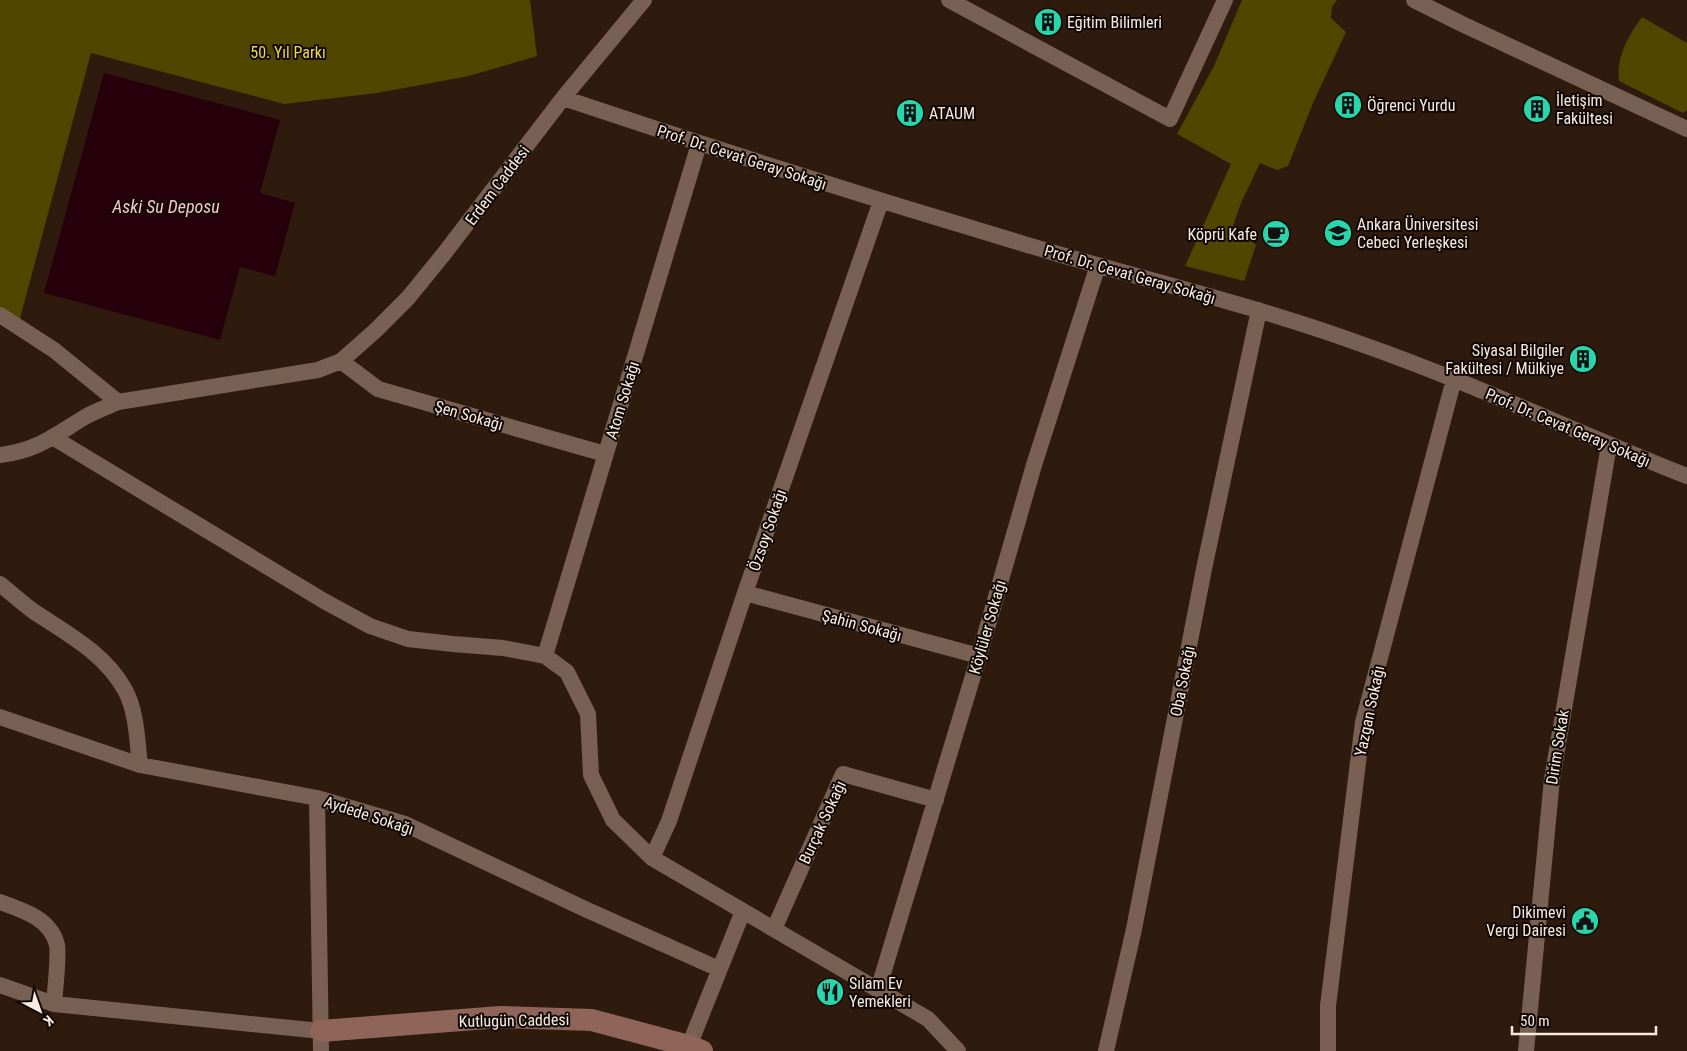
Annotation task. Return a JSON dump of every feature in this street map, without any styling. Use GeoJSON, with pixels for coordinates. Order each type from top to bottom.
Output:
{"type":"FeatureCollection","features":[{"type":"Feature","properties":{"kind":"street","name":"Erdem Caddesi"},"geometry":{"type":"LineString","coordinates":[[0,455],[28,450],[54,438],[87,416],[118,402],[224,384],[290,376],[318,370],[341,360],[376,330],[408,298],[562,98],[644,0]]}},
{"type":"Feature","properties":{"kind":"street"},"geometry":{"type":"LineString","coordinates":[[949,0],[1170,119],[1226,0]]}},
{"type":"Feature","properties":{"kind":"street"},"geometry":{"type":"LineString","coordinates":[[1414,0],[1687,130]]}},
{"type":"Feature","properties":{"kind":"street","name":"Prof. Dr. Cevat Geray Sokağı"},"geometry":{"type":"LineString","coordinates":[[562,98],[881,202],[1259,310],[1361,343],[1454,379],[1687,476]]}},
{"type":"Feature","properties":{"kind":"street","name":"Atom Sokağı"},"geometry":{"type":"LineString","coordinates":[[545,656],[699,144]]}},
{"type":"Feature","properties":{"kind":"street","name":"Özsoy Sokağı"},"geometry":{"type":"LineString","coordinates":[[652,858],[669,821],[745,593],[881,202]]}},
{"type":"Feature","properties":{"kind":"street","name":"Köylüler Sokağı"},"geometry":{"type":"LineString","coordinates":[[878,990],[979,656],[1034,465],[1098,265]]}},
{"type":"Feature","properties":{"kind":"street","name":"Oba Sokağı"},"geometry":{"type":"LineString","coordinates":[[1106,1051],[1134,930],[1204,569],[1259,310]]}},
{"type":"Feature","properties":{"kind":"street"},"geometry":{"type":"LineString","coordinates":[[0,315],[54,350],[118,402]]}},
{"type":"Feature","properties":{"kind":"street","name":"Şen Sokağı"},"geometry":{"type":"LineString","coordinates":[[341,360],[378,389],[605,454]]}},
{"type":"Feature","properties":{"kind":"street","name":"Yazgan Sokağı"},"geometry":{"type":"LineString","coordinates":[[1328,1051],[1328,1006],[1363,722],[1454,379]]}},
{"type":"Feature","properties":{"kind":"street"},"geometry":{"type":"LineString","coordinates":[[54,438],[324,601],[370,626],[408,638],[503,648],[545,656],[567,672],[588,714],[591,775],[613,820],[652,858],[928,1019],[958,1051]]}},
{"type":"Feature","properties":{"kind":"street","name":"Dirim Sokak"},"geometry":{"type":"LineString","coordinates":[[1526,1051],[1552,779],[1609,445]]}},
{"type":"Feature","properties":{"kind":"street"},"geometry":{"type":"LineString","coordinates":[[0,584],[31,609],[82,643],[113,672],[125,691],[132,710],[140,765]]}},
{"type":"Feature","properties":{"kind":"street","name":"Şahin Sokağı"},"geometry":{"type":"LineString","coordinates":[[745,593],[979,656]]}},
{"type":"Feature","properties":{"kind":"street","name":"Aydede Sokağı"},"geometry":{"type":"LineString","coordinates":[[0,717],[140,765],[318,798],[405,824],[585,909],[719,969]]}},
{"type":"Feature","properties":{"kind":"street","name":"Burçak Sokağı"},"geometry":{"type":"LineString","coordinates":[[774,929],[843,774],[936,800]]}},
{"type":"Feature","properties":{"kind":"street"},"geometry":{"type":"LineString","coordinates":[[0,985],[54,1004],[321,1041],[318,798]]}},
{"type":"Feature","properties":{"kind":"street"},"geometry":{"type":"LineString","coordinates":[[0,902],[38,918],[52,932],[57,946],[54,1004]]}},
{"type":"Feature","properties":{"kind":"street"},"geometry":{"type":"LineString","coordinates":[[696,1048],[719,969],[743,910]]}},
{"type":"Feature","properties":{"kind":"street","name":"Kutlugün Caddesi"},"geometry":{"type":"LineString","coordinates":[[321,1041],[500,1017],[592,1020],[696,1048]]}},
{"type":"Feature","properties":{"kind":"green space","name":"50. Yıl Parkı"},"geometry":{"type":"Polygon","coordinates":[[[0,0],[530,0],[537,56],[469,76],[377,93],[284,104],[91,53],[18,326],[0,315],[0,0]]]}},
{"type":"Feature","properties":{"kind":"green space"},"geometry":{"type":"Polygon","coordinates":[[[1242,0],[1337,0],[1332,7],[1331,18],[1346,32],[1313,103],[1288,166],[1277,170],[1260,163],[1241,203],[1233,226],[1256,245],[1244,281],[1185,266],[1231,164],[1177,134],[1214,66],[1242,0]]]}},
{"type":"Feature","properties":{"kind":"green space"},"geometry":{"type":"Polygon","coordinates":[[[1642,17],[1687,43],[1687,110],[1683,113],[1619,81],[1621,55],[1642,17]]]}},
{"type":"Feature","properties":{"kind":"water","name":"Aski Su Deposu"},"geometry":{"type":"Polygon","coordinates":[[[104,73],[280,120],[260,193],[295,203],[275,276],[240,267],[220,340],[44,293],[104,73]]]}},
{"type":"Feature","properties":{"kind":"place","name":"Eğitim Bilimleri"},"geometry":{"type":"Point","coordinates":[1048,22]}},
{"type":"Feature","properties":{"kind":"place","name":"Öğrenci Yurdu"},"geometry":{"type":"Point","coordinates":[1348,105]}},
{"type":"Feature","properties":{"kind":"place","name":"İletişim Fakültesi"},"geometry":{"type":"Point","coordinates":[1537,109]}},
{"type":"Feature","properties":{"kind":"place","name":"ATAUM"},"geometry":{"type":"Point","coordinates":[910,113]}},
{"type":"Feature","properties":{"kind":"place","name":"Ankara Üniversitesi Cebeci Yerleşkesi"},"geometry":{"type":"Point","coordinates":[1338,233]}},
{"type":"Feature","properties":{"kind":"place","name":"Köprü Kafe"},"geometry":{"type":"Point","coordinates":[1276,234]}},
{"type":"Feature","properties":{"kind":"place","name":"Siyasal Bilgiler Fakültesi / Mülkiye"},"geometry":{"type":"Point","coordinates":[1583,359]}},
{"type":"Feature","properties":{"kind":"place","name":"Dikimevi Vergi Dairesi"},"geometry":{"type":"Point","coordinates":[1585,921]}},
{"type":"Feature","properties":{"kind":"place","name":"Sılam Ev Yemekleri"},"geometry":{"type":"Point","coordinates":[830,992]}}]}
